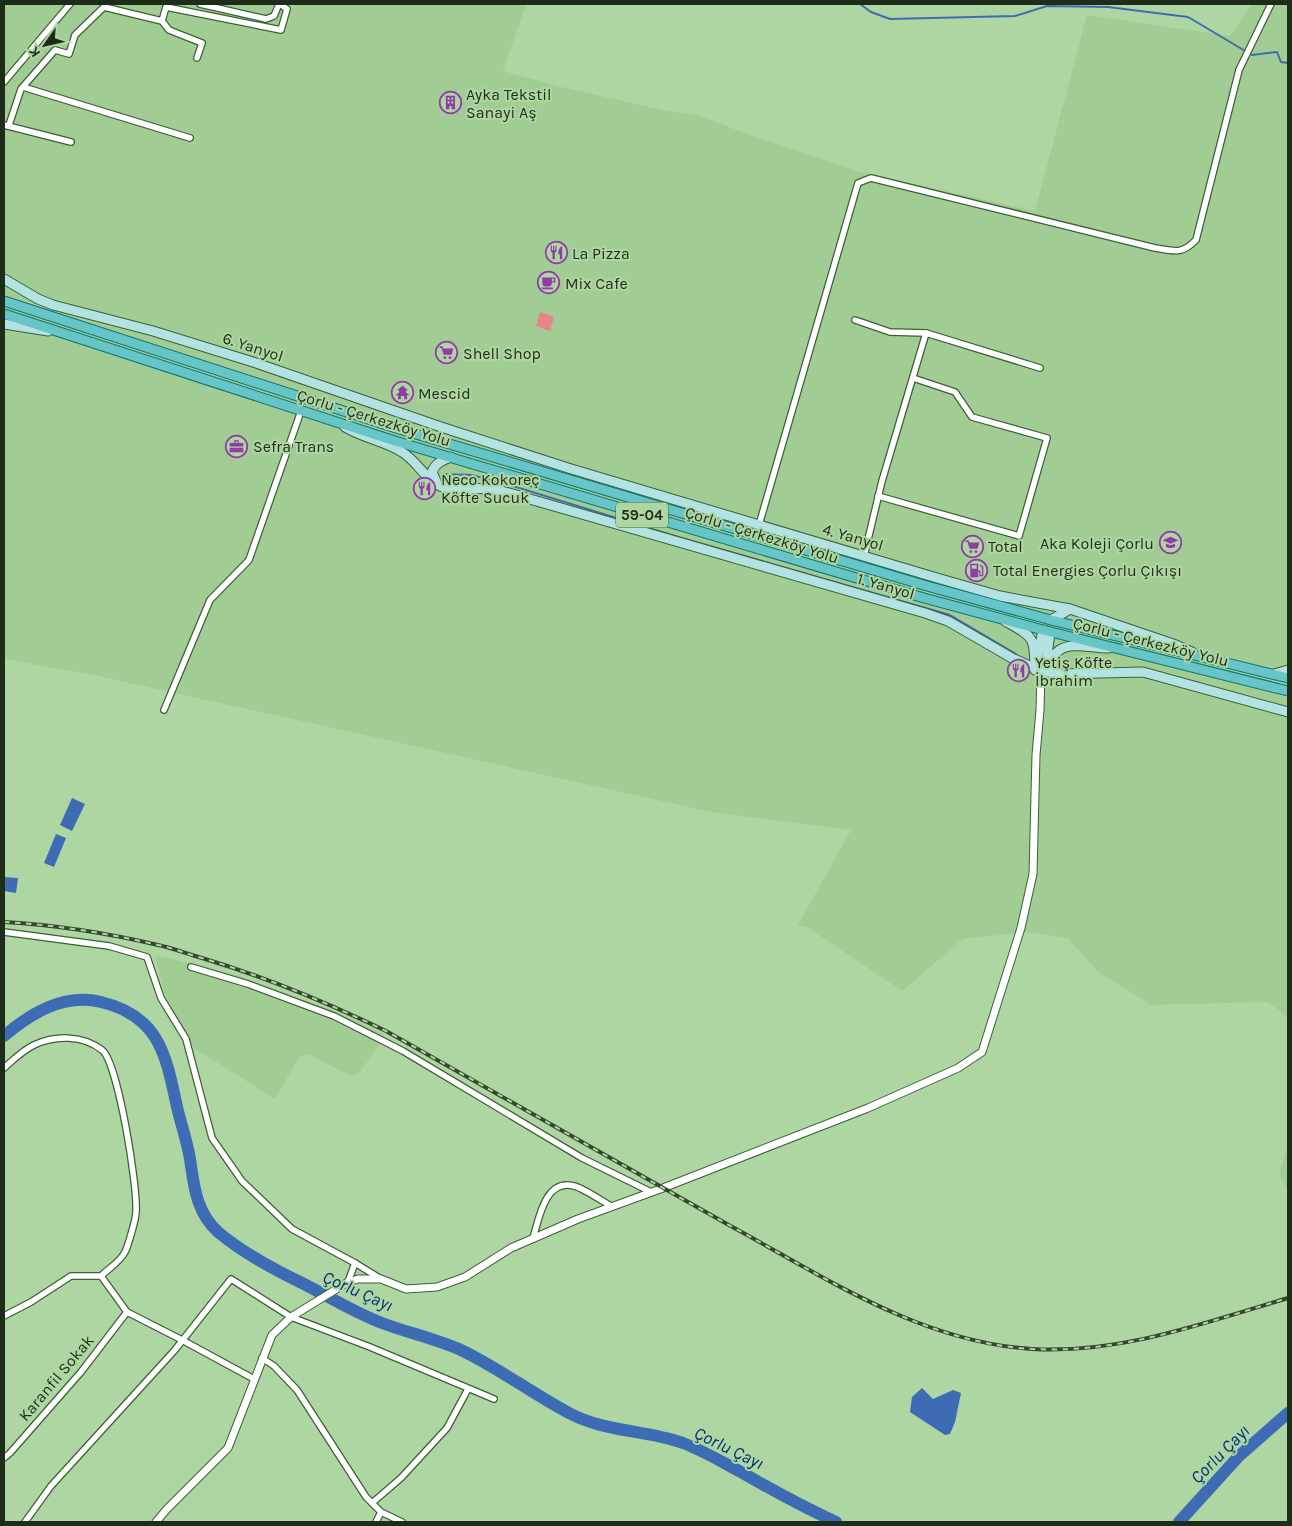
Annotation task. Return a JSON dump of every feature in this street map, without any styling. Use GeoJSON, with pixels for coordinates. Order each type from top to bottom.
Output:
{"type":"FeatureCollection","features":[{"type":"Feature","properties":{"kind":"main road","name":"6. Yanyol"},"geometry":{"type":"LineString","coordinates":[[4,279],[53,306],[153,331],[495,445]]}},
{"type":"Feature","properties":{"kind":"main road","name":"Çorlu - Çerkezköy Yolu"},"geometry":{"type":"LineString","coordinates":[[4,301],[399,429],[936,589],[1051,620],[1288,678]]}},
{"type":"Feature","properties":{"kind":"main road","name":"Çorlu - Çerkezköy Yolu"},"geometry":{"type":"LineString","coordinates":[[4,314],[336,422],[924,598],[1046,631],[1288,691]]}},
{"type":"Feature","properties":{"kind":"main road"},"geometry":{"type":"LineString","coordinates":[[4,324],[73,335]]}},
{"type":"Feature","properties":{"kind":"main road"},"geometry":{"type":"LineString","coordinates":[[336,422],[361,436],[402,452],[411,458],[439,486]]}},
{"type":"Feature","properties":{"kind":"main road","name":"4. Yanyol"},"geometry":{"type":"LineString","coordinates":[[495,445],[1000,596],[1070,609],[1176,645],[1202,656]]}},
{"type":"Feature","properties":{"kind":"main road"},"geometry":{"type":"LineString","coordinates":[[495,445],[554,475]]}},
{"type":"Feature","properties":{"kind":"main road"},"geometry":{"type":"LineString","coordinates":[[439,486],[432,472],[440,462],[451,457]]}},
{"type":"Feature","properties":{"kind":"main road","name":"1. Yanyol"},"geometry":{"type":"LineString","coordinates":[[439,486],[495,489],[925,613],[960,627],[1041,671],[1060,674],[1143,672],[1288,712]]}},
{"type":"Feature","properties":{"kind":"main road"},"geometry":{"type":"LineString","coordinates":[[1000,596],[1013,600],[1031,614]]}},
{"type":"Feature","properties":{"kind":"main road"},"geometry":{"type":"LineString","coordinates":[[1041,671],[1046,631],[1051,620],[1070,609]]}},
{"type":"Feature","properties":{"kind":"main road"},"geometry":{"type":"LineString","coordinates":[[1000,618],[1031,637],[1041,671]]}},
{"type":"Feature","properties":{"kind":"main road"},"geometry":{"type":"LineString","coordinates":[[1041,671],[1056,652],[1066,646],[1116,648]]}},
{"type":"Feature","properties":{"kind":"main road"},"geometry":{"type":"LineString","coordinates":[[1274,674],[1288,670]]}},
{"type":"Feature","properties":{"kind":"street"},"geometry":{"type":"LineString","coordinates":[[4,82],[70,4]]}},
{"type":"Feature","properties":{"kind":"street"},"geometry":{"type":"LineString","coordinates":[[162,21],[166,7],[281,30],[286,9],[280,4],[274,16],[266,19],[200,4]]}},
{"type":"Feature","properties":{"kind":"street"},"geometry":{"type":"LineString","coordinates":[[759,525],[858,183],[871,178],[1155,248],[1180,251],[1188,249],[1196,240],[1239,70],[1271,4]]}},
{"type":"Feature","properties":{"kind":"street"},"geometry":{"type":"LineString","coordinates":[[71,142],[6,125],[23,87],[55,50],[69,54],[75,35],[104,7],[162,21],[169,30],[202,43],[198,58]]}},
{"type":"Feature","properties":{"kind":"street"},"geometry":{"type":"LineString","coordinates":[[23,87],[190,138]]}},
{"type":"Feature","properties":{"kind":"street"},"geometry":{"type":"LineString","coordinates":[[854,320],[890,332],[926,333],[1040,368]]}},
{"type":"Feature","properties":{"kind":"street"},"geometry":{"type":"LineString","coordinates":[[864,556],[878,496],[926,333]]}},
{"type":"Feature","properties":{"kind":"street"},"geometry":{"type":"LineString","coordinates":[[878,496],[1019,536],[1047,438],[972,417],[955,392],[914,378]]}},
{"type":"Feature","properties":{"kind":"street"},"geometry":{"type":"LineString","coordinates":[[164,710],[210,600],[249,560],[301,411]]}},
{"type":"Feature","properties":{"kind":"street"},"geometry":{"type":"LineString","coordinates":[[4,932],[109,946],[148,957],[161,998],[186,1039],[212,1138],[242,1182],[292,1229],[355,1262],[381,1280],[406,1289],[437,1287],[466,1277],[511,1248],[533,1238],[611,1206],[868,1108],[958,1068],[982,1052],[1021,928],[1032,874],[1041,671]]}},
{"type":"Feature","properties":{"kind":"street"},"geometry":{"type":"LineString","coordinates":[[191,966],[248,984],[334,1016],[403,1051],[582,1158],[651,1192]]}},
{"type":"Feature","properties":{"kind":"street"},"geometry":{"type":"LineString","coordinates":[[4,1068],[34,1045],[60,1037],[84,1040],[104,1050],[114,1074],[132,1161],[136,1212],[125,1253],[101,1276],[71,1276],[31,1302],[4,1316]]}},
{"type":"Feature","properties":{"kind":"street"},"geometry":{"type":"LineString","coordinates":[[533,1238],[548,1195],[561,1186],[573,1186],[611,1206]]}},
{"type":"Feature","properties":{"kind":"street"},"geometry":{"type":"LineString","coordinates":[[348,1282],[355,1262]]}},
{"type":"Feature","properties":{"kind":"street"},"geometry":{"type":"LineString","coordinates":[[101,1276],[127,1312],[254,1379]]}},
{"type":"Feature","properties":{"kind":"street"},"geometry":{"type":"LineString","coordinates":[[25,1522],[51,1486],[182,1340],[231,1279],[291,1317],[370,1347],[494,1399]]}},
{"type":"Feature","properties":{"kind":"street"},"geometry":{"type":"LineString","coordinates":[[156,1522],[228,1448],[272,1335],[291,1317],[348,1282],[358,1279],[381,1280]]}},
{"type":"Feature","properties":{"kind":"street","name":"Karanfil Sokak"},"geometry":{"type":"LineString","coordinates":[[4,1458],[81,1372],[127,1312]]}},
{"type":"Feature","properties":{"kind":"street"},"geometry":{"type":"LineString","coordinates":[[262,1358],[274,1366],[297,1390],[366,1496],[376,1508],[402,1522]]}},
{"type":"Feature","properties":{"kind":"street"},"geometry":{"type":"LineString","coordinates":[[376,1522],[376,1508],[380,1496],[401,1478],[446,1428],[468,1389]]}},
{"type":"Feature","properties":{"kind":"shaded area"},"geometry":{"type":"Polygon","coordinates":[[[4,4],[526,4],[503,71],[557,86],[667,111],[698,115],[747,134],[857,171],[1035,211],[1087,15],[1230,36],[1252,4],[1288,4],[1288,1017],[1268,1002],[1151,1005],[1097,971],[1068,938],[1026,932],[963,939],[902,991],[807,927],[798,925],[851,830],[711,812],[94,675],[4,659],[4,4]]]}},
{"type":"Feature","properties":{"kind":"shaded area"},"geometry":{"type":"Polygon","coordinates":[[[540,312],[554,317],[550,331],[536,326],[540,312]]]}},
{"type":"Feature","properties":{"kind":"shaded area"},"geometry":{"type":"Polygon","coordinates":[[[155,955],[234,974],[334,1011],[384,1034],[380,1044],[360,1072],[350,1076],[308,1054],[299,1057],[275,1099],[194,1048],[164,993],[155,955]]]}},
{"type":"Feature","properties":{"kind":"shaded area"},"geometry":{"type":"Polygon","coordinates":[[[1288,1147],[1288,1190],[1279,1174],[1288,1147]]]}},
{"type":"Feature","properties":{"kind":"water"},"geometry":{"type":"Polygon","coordinates":[[[72,798],[85,804],[72,831],[60,825],[72,798]]]}},
{"type":"Feature","properties":{"kind":"water"},"geometry":{"type":"Polygon","coordinates":[[[56,834],[66,838],[54,867],[44,863],[56,834]]]}},
{"type":"Feature","properties":{"kind":"water"},"geometry":{"type":"Polygon","coordinates":[[[4,877],[18,878],[16,893],[4,891],[4,877]]]}},
{"type":"Feature","properties":{"kind":"water"},"geometry":{"type":"Polygon","coordinates":[[[922,1388],[933,1399],[953,1390],[961,1393],[955,1422],[950,1434],[945,1435],[910,1412],[912,1397],[922,1388]]]}},
{"type":"Feature","properties":{"kind":"waterway"},"geometry":{"type":"LineString","coordinates":[[860,4],[871,12],[890,19],[1015,16],[1047,6],[1108,7],[1188,17],[1252,55],[1277,52],[1281,62],[1288,63]]}},
{"type":"Feature","properties":{"kind":"waterway"},"geometry":{"type":"LineString","coordinates":[[442,474],[471,475],[500,482],[678,537],[950,615],[1016,654]]}},
{"type":"Feature","properties":{"kind":"waterway","name":"Çorlu Çayı"},"geometry":{"type":"LineString","coordinates":[[4,1036],[37,1013],[61,1003],[87,1000],[121,1008],[136,1017],[148,1028],[164,1055],[187,1146],[197,1198],[211,1224],[237,1247],[268,1266],[361,1314],[463,1351],[556,1406],[582,1419],[596,1424],[669,1439],[691,1446],[836,1522]]}},
{"type":"Feature","properties":{"kind":"waterway","name":"Çorlu Çayı"},"geometry":{"type":"LineString","coordinates":[[1179,1522],[1239,1456],[1288,1413]]}},
{"type":"Feature","properties":{"kind":"railway"},"geometry":{"type":"LineString","coordinates":[[4,922],[81,930],[164,946],[249,973],[341,1010],[386,1031],[836,1285],[911,1320],[950,1334],[990,1344],[1032,1349],[1098,1347],[1162,1335],[1288,1298]]}},
{"type":"Feature","properties":{"kind":"place","name":"Ayka Tekstil Sanayi Aş"},"geometry":{"type":"Point","coordinates":[450,103]}},
{"type":"Feature","properties":{"kind":"place","name":"La Pizza"},"geometry":{"type":"Point","coordinates":[556,253]}},
{"type":"Feature","properties":{"kind":"place","name":"Mix Cafe"},"geometry":{"type":"Point","coordinates":[549,283]}},
{"type":"Feature","properties":{"kind":"place","name":"Shell Shop"},"geometry":{"type":"Point","coordinates":[447,353]}},
{"type":"Feature","properties":{"kind":"place","name":"Mescid"},"geometry":{"type":"Point","coordinates":[402,393]}},
{"type":"Feature","properties":{"kind":"place","name":"Sefra Trans"},"geometry":{"type":"Point","coordinates":[237,446]}},
{"type":"Feature","properties":{"kind":"place","name":"Neco Kokoreç Köfte Sucuk"},"geometry":{"type":"Point","coordinates":[425,488]}},
{"type":"Feature","properties":{"kind":"place","name":"Aka Koleji Çorlu"},"geometry":{"type":"Point","coordinates":[1170,543]}},
{"type":"Feature","properties":{"kind":"place","name":"Total"},"geometry":{"type":"Point","coordinates":[972,546]}},
{"type":"Feature","properties":{"kind":"place","name":"Total Energies Çorlu Çıkışı"},"geometry":{"type":"Point","coordinates":[977,570]}},
{"type":"Feature","properties":{"kind":"place","name":"Yetiş Köfte İbrahim"},"geometry":{"type":"Point","coordinates":[1019,671]}}]}
